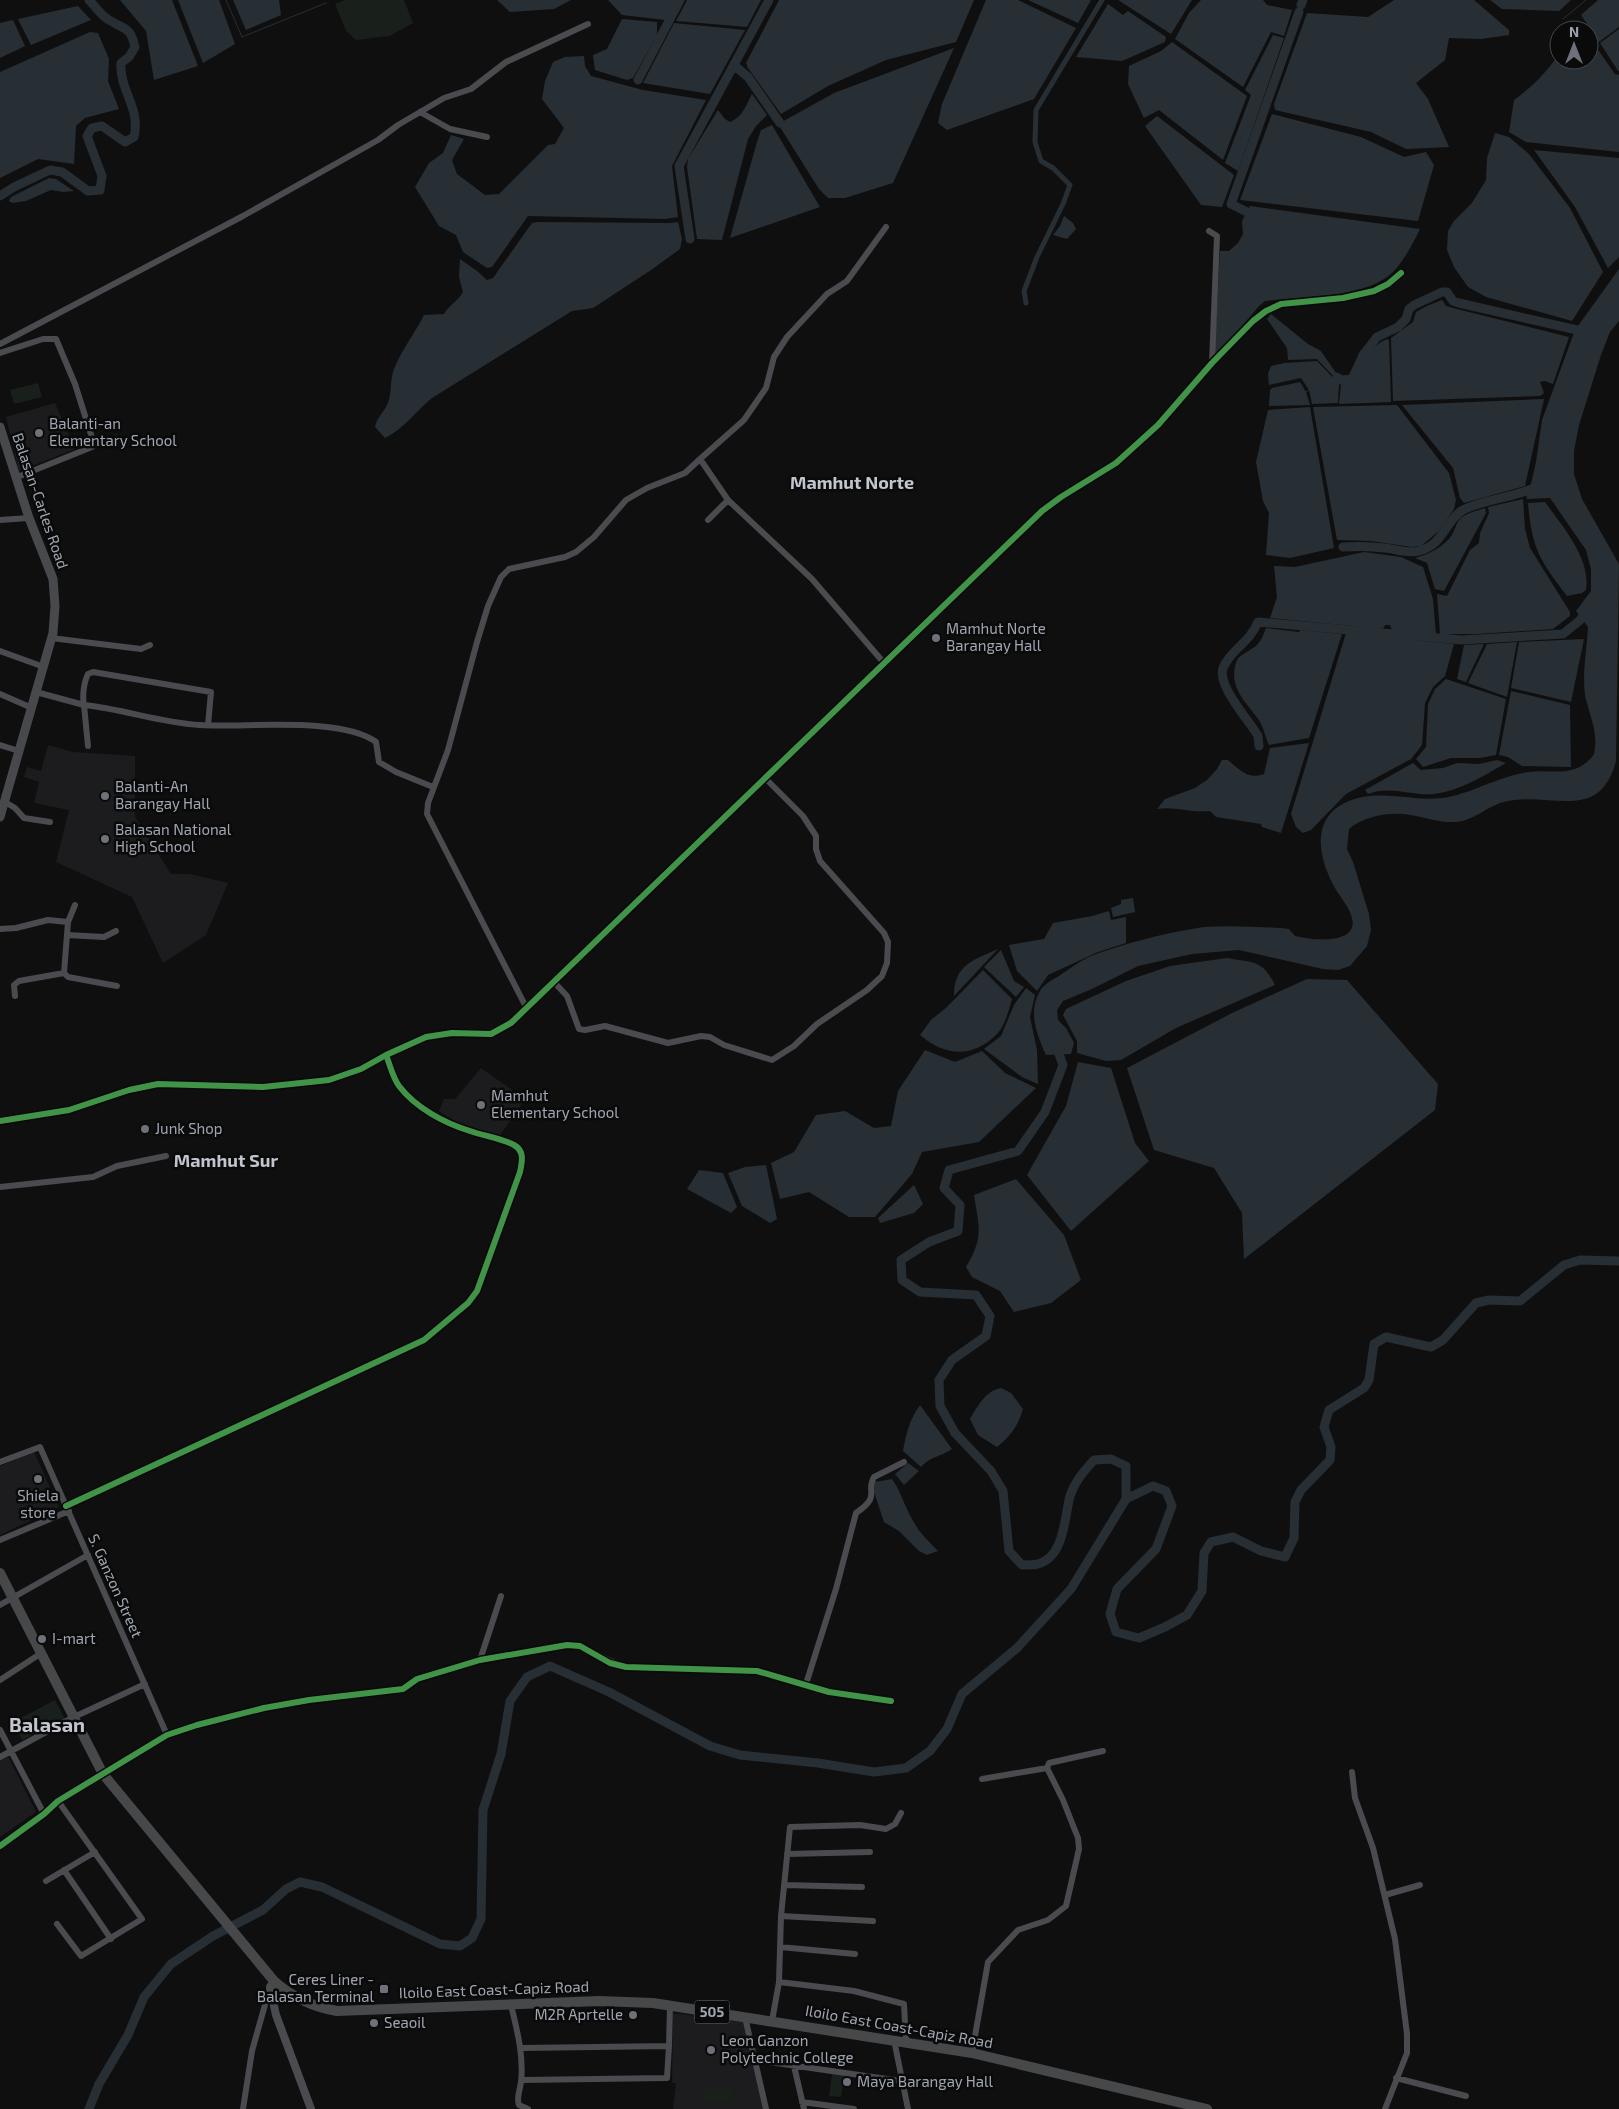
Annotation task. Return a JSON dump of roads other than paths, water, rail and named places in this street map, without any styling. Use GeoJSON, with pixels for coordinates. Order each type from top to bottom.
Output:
{"type":"FeatureCollection","features":[{"type":"Feature","properties":{"kind":"main road","name":"Balasan-Carles Road"},"geometry":{"type":"LineString","coordinates":[[0,427],[28,518],[52,579],[55,606],[52,638],[0,816]]}},
{"type":"Feature","properties":{"kind":"main road","name":"Iloilo East Coast-Capiz Road"},"geometry":{"type":"LineString","coordinates":[[0,1573],[103,1774],[222,1918],[272,1984],[301,2001],[320,2008],[337,2011],[599,2001],[653,2003],[972,2053],[1207,2109]]}},
{"type":"Feature","properties":{"kind":"street"},"geometry":{"type":"LineString","coordinates":[[0,344],[243,216],[378,140],[444,98],[471,89],[506,62],[588,24]]}},
{"type":"Feature","properties":{"kind":"street"},"geometry":{"type":"LineString","coordinates":[[420,112],[450,129],[487,137]]}},
{"type":"Feature","properties":{"kind":"street"},"geometry":{"type":"LineString","coordinates":[[526,1007],[427,814],[433,787],[448,750],[488,606],[501,578],[509,569],[565,557],[576,552],[594,537],[626,500],[647,488],[685,473],[744,420],[766,388],[774,357],[787,337],[827,294],[847,281],[886,227]]}},
{"type":"Feature","properties":{"kind":"street"},"geometry":{"type":"LineString","coordinates":[[1209,231],[1217,236],[1212,363]]}},
{"type":"Feature","properties":{"kind":"street"},"geometry":{"type":"LineString","coordinates":[[0,1121],[69,1110],[129,1090],[158,1084],[263,1087],[329,1080],[360,1069],[386,1054],[426,1037],[452,1033],[491,1034],[511,1023],[1042,511],[1116,463],[1158,425],[1212,363],[1253,321],[1266,311],[1281,304],[1343,298],[1374,290],[1388,284],[1401,273]]}},
{"type":"Feature","properties":{"kind":"street"},"geometry":{"type":"LineString","coordinates":[[0,353],[43,339],[56,339],[75,384],[94,444],[92,447],[15,478]]}},
{"type":"Feature","properties":{"kind":"street"},"geometry":{"type":"LineString","coordinates":[[700,459],[728,500],[812,579],[884,663]]}},
{"type":"Feature","properties":{"kind":"street"},"geometry":{"type":"LineString","coordinates":[[708,520],[728,500]]}},
{"type":"Feature","properties":{"kind":"street"},"geometry":{"type":"LineString","coordinates":[[0,520],[28,518]]}},
{"type":"Feature","properties":{"kind":"street"},"geometry":{"type":"LineString","coordinates":[[52,638],[141,649],[150,644]]}},
{"type":"Feature","properties":{"kind":"street"},"geometry":{"type":"LineString","coordinates":[[0,651],[44,667]]}},
{"type":"Feature","properties":{"kind":"street"},"geometry":{"type":"LineString","coordinates":[[88,746],[82,699],[86,677],[93,672],[211,692],[208,725]]}},
{"type":"Feature","properties":{"kind":"street"},"geometry":{"type":"LineString","coordinates":[[36,692],[84,706],[208,725],[341,728],[368,736],[376,742],[379,762],[396,772],[433,787]]}},
{"type":"Feature","properties":{"kind":"street"},"geometry":{"type":"LineString","coordinates":[[0,694],[32,708]]}},
{"type":"Feature","properties":{"kind":"street"},"geometry":{"type":"LineString","coordinates":[[0,745],[20,751]]}},
{"type":"Feature","properties":{"kind":"street"},"geometry":{"type":"LineString","coordinates":[[553,981],[567,996],[579,1029],[605,1026],[668,1043],[701,1036],[710,1037],[724,1045],[772,1060],[794,1046],[817,1024],[867,990],[882,976],[886,964],[888,942],[884,933],[820,861],[816,849],[816,836],[803,816],[765,778]]}},
{"type":"Feature","properties":{"kind":"street"},"geometry":{"type":"LineString","coordinates":[[4,802],[15,808],[24,818],[50,822]]}},
{"type":"Feature","properties":{"kind":"street"},"geometry":{"type":"LineString","coordinates":[[64,973],[68,922],[75,905]]}},
{"type":"Feature","properties":{"kind":"street"},"geometry":{"type":"LineString","coordinates":[[0,929],[16,928],[48,920],[68,922]]}},
{"type":"Feature","properties":{"kind":"street"},"geometry":{"type":"LineString","coordinates":[[67,935],[104,937],[116,931]]}},
{"type":"Feature","properties":{"kind":"street"},"geometry":{"type":"LineString","coordinates":[[64,973],[68,977],[118,986]]}},
{"type":"Feature","properties":{"kind":"street"},"geometry":{"type":"LineString","coordinates":[[15,996],[14,985],[19,981],[64,973]]}},
{"type":"Feature","properties":{"kind":"street"},"geometry":{"type":"LineString","coordinates":[[0,1540],[424,1340],[468,1303],[477,1291],[520,1172],[521,1151],[514,1145],[468,1131],[436,1117],[414,1102],[398,1085],[386,1054]]}},
{"type":"Feature","properties":{"kind":"street"},"geometry":{"type":"LineString","coordinates":[[0,1187],[93,1177],[117,1166],[166,1156]]}},
{"type":"Feature","properties":{"kind":"street","name":"S. Ganzon Street"},"geometry":{"type":"LineString","coordinates":[[0,1462],[40,1447],[166,1735]]}},
{"type":"Feature","properties":{"kind":"street"},"geometry":{"type":"LineString","coordinates":[[806,1684],[836,1589],[856,1513],[868,1505],[872,1496],[872,1480],[874,1477],[904,1462]]}},
{"type":"Feature","properties":{"kind":"street"},"geometry":{"type":"LineString","coordinates":[[0,1605],[88,1555]]}},
{"type":"Feature","properties":{"kind":"street"},"geometry":{"type":"LineString","coordinates":[[480,1660],[502,1596]]}},
{"type":"Feature","properties":{"kind":"street"},"geometry":{"type":"LineString","coordinates":[[0,1846],[44,1814],[58,1801],[166,1735],[264,1708],[310,1700],[403,1689],[417,1679],[480,1660],[567,1645],[580,1646],[610,1663],[626,1667],[757,1671],[829,1692],[891,1701]]}},
{"type":"Feature","properties":{"kind":"street"},"geometry":{"type":"LineString","coordinates":[[0,1680],[40,1654]]}},
{"type":"Feature","properties":{"kind":"street"},"geometry":{"type":"LineString","coordinates":[[0,1757],[74,1717],[145,1684]]}},
{"type":"Feature","properties":{"kind":"street"},"geometry":{"type":"LineString","coordinates":[[0,1730],[44,1814]]}},
{"type":"Feature","properties":{"kind":"street"},"geometry":{"type":"LineString","coordinates":[[1047,1768],[1049,1763],[1103,1750]]}},
{"type":"Feature","properties":{"kind":"street"},"geometry":{"type":"LineString","coordinates":[[982,1779],[1047,1768]]}},
{"type":"Feature","properties":{"kind":"street"},"geometry":{"type":"LineString","coordinates":[[972,2053],[988,1962],[1018,1930],[1048,1920],[1066,1906],[1079,1849],[1078,1838],[1063,1800],[1047,1768]]}},
{"type":"Feature","properties":{"kind":"street"},"geometry":{"type":"LineString","coordinates":[[1352,1772],[1355,1798],[1373,1848],[1395,1939],[1407,2034],[1407,2053],[1384,2109]]}},
{"type":"Feature","properties":{"kind":"street"},"geometry":{"type":"LineString","coordinates":[[57,1924],[81,1956],[142,1919],[58,1801]]}},
{"type":"Feature","properties":{"kind":"street"},"geometry":{"type":"LineString","coordinates":[[772,2021],[779,1982],[781,1916],[790,1827],[860,1825],[886,1829],[895,1824],[901,1813]]}},
{"type":"Feature","properties":{"kind":"street"},"geometry":{"type":"LineString","coordinates":[[46,1881],[95,1852]]}},
{"type":"Feature","properties":{"kind":"street"},"geometry":{"type":"LineString","coordinates":[[787,1854],[870,1852]]}},
{"type":"Feature","properties":{"kind":"street"},"geometry":{"type":"LineString","coordinates":[[64,1870],[111,1939]]}},
{"type":"Feature","properties":{"kind":"street"},"geometry":{"type":"LineString","coordinates":[[784,1885],[862,1887]]}},
{"type":"Feature","properties":{"kind":"street"},"geometry":{"type":"LineString","coordinates":[[1385,1895],[1420,1885]]}},
{"type":"Feature","properties":{"kind":"street"},"geometry":{"type":"LineString","coordinates":[[781,1916],[873,1921]]}},
{"type":"Feature","properties":{"kind":"street"},"geometry":{"type":"LineString","coordinates":[[780,1947],[855,1954]]}},
{"type":"Feature","properties":{"kind":"street"},"geometry":{"type":"LineString","coordinates":[[779,1982],[854,1991],[904,2004],[906,2042]]}},
{"type":"Feature","properties":{"kind":"street"},"geometry":{"type":"LineString","coordinates":[[243,2109],[252,2051],[272,1984]]}},
{"type":"Feature","properties":{"kind":"street"},"geometry":{"type":"LineString","coordinates":[[272,1984],[276,2015],[312,2109]]}},
{"type":"Feature","properties":{"kind":"street"},"geometry":{"type":"LineString","coordinates":[[511,2004],[521,2048],[522,2080],[517,2101],[519,2105],[528,2109]]}},
{"type":"Feature","properties":{"kind":"street"},"geometry":{"type":"LineString","coordinates":[[522,2080],[667,2078],[670,2006]]}},
{"type":"Feature","properties":{"kind":"street"},"geometry":{"type":"LineString","coordinates":[[745,2017],[766,2109]]}},
{"type":"Feature","properties":{"kind":"street"},"geometry":{"type":"LineString","coordinates":[[894,2040],[908,2109]]}},
{"type":"Feature","properties":{"kind":"street"},"geometry":{"type":"LineString","coordinates":[[521,2048],[669,2046]]}},
{"type":"Feature","properties":{"kind":"street"},"geometry":{"type":"LineString","coordinates":[[755,2060],[902,2081]]}},
{"type":"Feature","properties":{"kind":"street"},"geometry":{"type":"LineString","coordinates":[[794,2066],[803,2106],[854,2109]]}},
{"type":"Feature","properties":{"kind":"street"},"geometry":{"type":"LineString","coordinates":[[1396,2078],[1466,2096]]}},
{"type":"Feature","properties":{"kind":"waterway"},"geometry":{"type":"LineString","coordinates":[[0,196],[14,187],[50,170],[62,172],[88,191],[100,190],[102,176],[87,136],[92,128],[102,126],[125,142],[134,137],[135,117],[121,73],[121,63],[129,57],[135,47],[133,40],[126,29],[106,18],[89,0]]}},
{"type":"Feature","properties":{"kind":"waterway"},"geometry":{"type":"LineString","coordinates":[[226,0],[242,37],[326,3]]}},
{"type":"Feature","properties":{"kind":"waterway"},"geometry":{"type":"LineString","coordinates":[[638,80],[680,0]]}},
{"type":"Feature","properties":{"kind":"waterway"},"geometry":{"type":"LineString","coordinates":[[690,239],[679,166],[769,0]]}},
{"type":"Feature","properties":{"kind":"waterway"},"geometry":{"type":"LineString","coordinates":[[1026,303],[1024,291],[1037,257],[1063,204],[1070,185],[1053,168],[1041,161],[1035,142],[1036,110],[1102,0]]}},
{"type":"Feature","properties":{"kind":"waterway"},"geometry":{"type":"LineString","coordinates":[[1301,5],[1303,0]]}},
{"type":"Feature","properties":{"kind":"waterway"},"geometry":{"type":"LineString","coordinates":[[1563,19],[1586,0]]}},
{"type":"Feature","properties":{"kind":"waterway"},"geometry":{"type":"LineString","coordinates":[[1247,212],[1231,204],[1299,12]]}},
{"type":"Feature","properties":{"kind":"waterway"},"geometry":{"type":"LineString","coordinates":[[735,66],[748,77],[780,123]]}},
{"type":"Feature","properties":{"kind":"waterway"},"geometry":{"type":"LineString","coordinates":[[1337,377],[1341,380],[1352,379],[1363,355],[1377,337],[1398,327],[1406,319],[1409,309],[1414,305],[1442,292],[1447,292],[1453,301],[1459,303],[1586,332]]}},
{"type":"Feature","properties":{"kind":"waterway"},"geometry":{"type":"LineString","coordinates":[[1343,547],[1369,547],[1406,552],[1419,551],[1428,548],[1440,538],[1452,520],[1463,510],[1480,503],[1518,494],[1536,487]]}},
{"type":"Feature","properties":{"kind":"waterway"},"geometry":{"type":"LineString","coordinates":[[1259,746],[1258,736],[1229,693],[1222,675],[1226,662],[1248,638],[1258,622],[1462,640],[1563,634],[1579,621],[1589,609]]}},
{"type":"Feature","properties":{"kind":"waterway"},"geometry":{"type":"LineString","coordinates":[[89,2109],[99,2084],[128,2035],[144,1997],[171,1964],[213,1936],[263,1910],[286,1889],[300,1882],[322,1887],[440,1944],[460,1946],[472,1938],[481,1919],[483,1810],[501,1754],[510,1701],[527,1677],[550,1666],[609,1692],[710,1746],[740,1755],[818,1763],[874,1772],[906,1768],[930,1751],[947,1729],[962,1694],[1017,1648],[1071,1589],[1126,1499],[1126,1466],[1111,1459],[1094,1460],[1074,1486],[1070,1496],[1062,1535],[1054,1553],[1047,1560],[1038,1564],[1022,1565],[1009,1551],[1003,1491],[991,1471],[955,1433],[940,1406],[939,1380],[952,1360],[986,1336],[990,1316],[976,1295],[920,1292],[902,1280],[901,1260],[929,1242],[958,1231],[960,1205],[944,1188],[949,1170],[1018,1151],[1045,1112],[1063,1065],[1055,1043]]}},
{"type":"Feature","properties":{"kind":"waterway"},"geometry":{"type":"LineString","coordinates":[[1126,1499],[1153,1486],[1166,1491],[1172,1506],[1156,1549],[1117,1589],[1110,1614],[1116,1632],[1139,1638],[1187,1615],[1202,1591],[1204,1553],[1211,1542],[1233,1537],[1261,1551],[1285,1557],[1294,1538],[1295,1502],[1301,1490],[1330,1460],[1331,1447],[1324,1427],[1329,1410],[1364,1388],[1369,1380],[1374,1344],[1386,1337],[1431,1347],[1443,1340],[1476,1303],[1489,1300],[1520,1301],[1564,1265],[1580,1260],[1619,1261]]}},
{"type":"Feature","properties":{"kind":"place","name":"Balanti-an Elementary School"},"geometry":{"type":"Point","coordinates":[39,433]}},
{"type":"Feature","properties":{"kind":"place","name":"Mamhut Norte Barangay Hall"},"geometry":{"type":"Point","coordinates":[936,638]}},
{"type":"Feature","properties":{"kind":"place","name":"Balanti-An Barangay Hall"},"geometry":{"type":"Point","coordinates":[105,796]}},
{"type":"Feature","properties":{"kind":"place","name":"Balasan National High School"},"geometry":{"type":"Point","coordinates":[105,839]}},
{"type":"Feature","properties":{"kind":"place","name":"Mamhut Elementary School"},"geometry":{"type":"Point","coordinates":[481,1105]}},
{"type":"Feature","properties":{"kind":"place","name":"Junk Shop"},"geometry":{"type":"Point","coordinates":[145,1129]}},
{"type":"Feature","properties":{"kind":"place","name":"Shiela store"},"geometry":{"type":"Point","coordinates":[38,1479]}},
{"type":"Feature","properties":{"kind":"place","name":"I-mart"},"geometry":{"type":"Point","coordinates":[42,1639]}},
{"type":"Feature","properties":{"kind":"place","name":"Ceres Liner - Balasan Terminal"},"geometry":{"type":"Point","coordinates":[384,1989]}},
{"type":"Feature","properties":{"kind":"place","name":"M2R Aprtelle"},"geometry":{"type":"Point","coordinates":[633,2015]}},
{"type":"Feature","properties":{"kind":"place","name":"Seaoil"},"geometry":{"type":"Point","coordinates":[374,2023]}},
{"type":"Feature","properties":{"kind":"place","name":"Leon Ganzon Polytechnic College"},"geometry":{"type":"Point","coordinates":[711,2050]}},
{"type":"Feature","properties":{"kind":"place","name":"Maya Barangay Hall"},"geometry":{"type":"Point","coordinates":[847,2082]}},
{"type":"Feature","properties":{"kind":"district","name":"Mamhut Norte"},"geometry":{"type":"Point","coordinates":[852,483]}},
{"type":"Feature","properties":{"kind":"district","name":"Mamhut Sur"},"geometry":{"type":"Point","coordinates":[226,1161]}},
{"type":"Feature","properties":{"kind":"district","name":"Balasan"},"geometry":{"type":"Point","coordinates":[47,1725]}}]}
